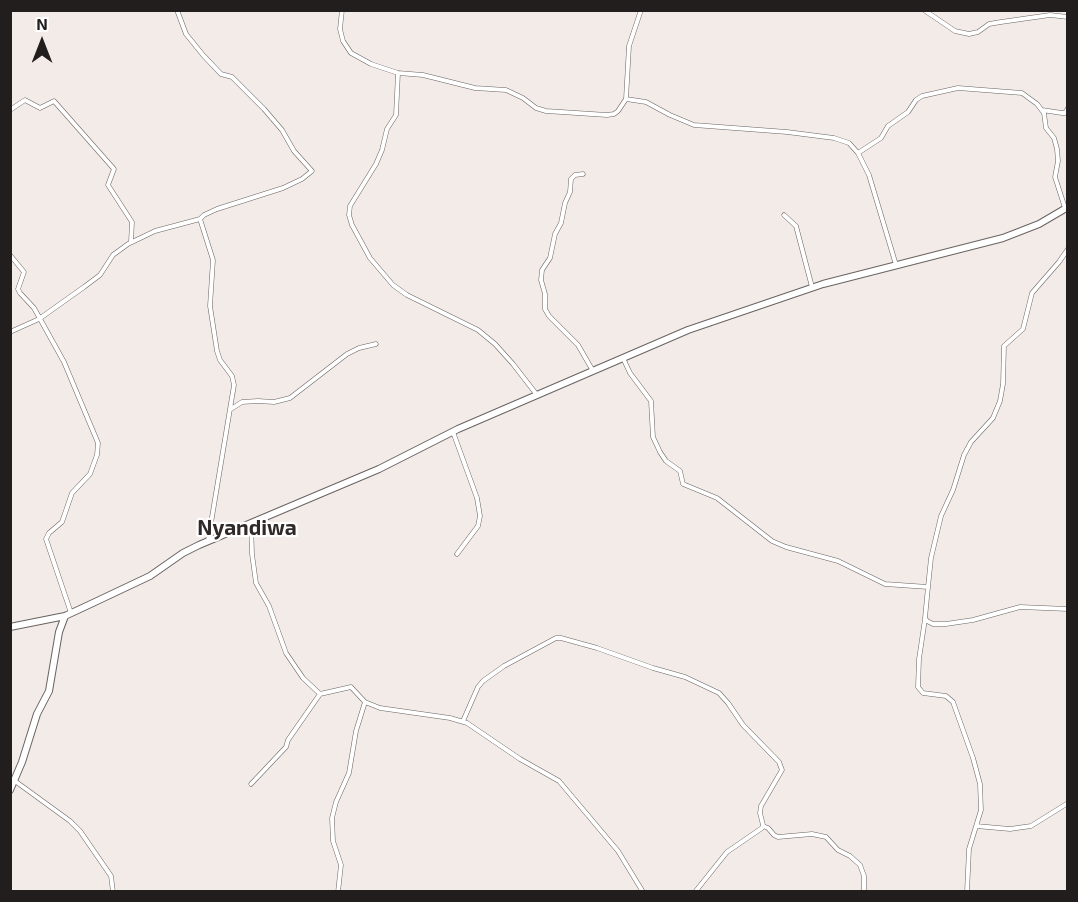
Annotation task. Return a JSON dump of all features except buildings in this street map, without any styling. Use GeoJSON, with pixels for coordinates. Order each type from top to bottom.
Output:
{"type":"FeatureCollection","features":[{"type":"Feature","properties":{"kind":"street"},"geometry":{"type":"LineString","coordinates":[[10,332],[39,319],[100,275],[113,255],[131,242],[155,231],[200,219],[217,209],[284,188],[312,171],[294,151],[282,130],[264,109],[232,77],[221,75],[203,55],[186,34],[177,10]]}},
{"type":"Feature","properties":{"kind":"street"},"geometry":{"type":"LineString","coordinates":[[342,10],[342,36],[351,53],[365,61],[398,73],[423,75],[475,88],[506,90],[523,98],[536,108],[555,112],[612,115],[621,108],[626,99],[629,46],[641,10]]}},
{"type":"Feature","properties":{"kind":"street"},"geometry":{"type":"LineString","coordinates":[[924,10],[955,31],[965,33],[978,32],[989,24],[1000,22],[1050,15],[1068,17]]}},
{"type":"Feature","properties":{"kind":"street"},"geometry":{"type":"LineString","coordinates":[[398,73],[396,115],[387,129],[376,164],[350,206],[349,215],[352,225],[370,258],[393,285],[407,295],[478,330],[495,344],[537,395]]}},
{"type":"Feature","properties":{"kind":"street"},"geometry":{"type":"LineString","coordinates":[[10,627],[68,614],[150,576],[208,541],[379,469],[453,432],[688,330],[812,287],[1011,235],[1039,224],[1066,208],[1055,177],[1058,161],[1057,149],[1054,138],[1046,128],[1044,113],[1028,96],[1018,93],[969,88],[945,90],[918,98],[908,112],[886,128],[881,138],[858,153]]}},
{"type":"Feature","properties":{"kind":"street"},"geometry":{"type":"LineString","coordinates":[[626,99],[646,102],[670,116],[694,124],[787,132],[849,143],[858,153],[868,174],[896,265]]}},
{"type":"Feature","properties":{"kind":"street"},"geometry":{"type":"LineString","coordinates":[[10,110],[25,100],[40,108],[54,101],[114,169],[108,185],[132,222],[131,242]]}},
{"type":"Feature","properties":{"kind":"street"},"geometry":{"type":"LineString","coordinates":[[1042,110],[1065,113],[1068,108]]}},
{"type":"Feature","properties":{"kind":"street"},"geometry":{"type":"LineString","coordinates":[[583,174],[575,175],[572,179],[561,223],[555,234],[550,258],[542,270],[541,280],[545,294],[545,309],[578,345],[592,371]]}},
{"type":"Feature","properties":{"kind":"street"},"geometry":{"type":"LineString","coordinates":[[784,215],[796,226],[812,287]]}},
{"type":"Feature","properties":{"kind":"street"},"geometry":{"type":"LineString","coordinates":[[200,219],[213,260],[210,306],[217,351],[220,360],[232,376],[234,385],[208,541]]}},
{"type":"Feature","properties":{"kind":"street"},"geometry":{"type":"LineString","coordinates":[[967,891],[969,849],[981,810],[978,776],[952,702],[946,696],[923,693],[918,687],[919,659],[931,558],[939,520],[964,455],[971,442],[993,418],[998,407],[1003,384],[1005,344],[1023,329],[1032,293],[1068,249]]}},
{"type":"Feature","properties":{"kind":"street"},"geometry":{"type":"LineString","coordinates":[[10,255],[24,272],[18,289],[34,308],[69,374],[98,443],[97,455],[90,474],[72,493],[60,526],[49,533],[46,539],[68,614],[59,632],[49,691],[37,714],[10,790]]}},
{"type":"Feature","properties":{"kind":"street"},"geometry":{"type":"LineString","coordinates":[[229,412],[242,402],[274,402],[293,397],[347,354],[376,344]]}},
{"type":"Feature","properties":{"kind":"street"},"geometry":{"type":"LineString","coordinates":[[623,358],[630,373],[651,401],[653,437],[660,452],[680,471],[684,485],[717,498],[778,544],[838,561],[885,584],[928,587]]}},
{"type":"Feature","properties":{"kind":"street"},"geometry":{"type":"LineString","coordinates":[[453,432],[477,498],[480,513],[478,526],[457,554]]}},
{"type":"Feature","properties":{"kind":"street"},"geometry":{"type":"LineString","coordinates":[[251,522],[256,583],[269,606],[283,647],[291,661],[303,678],[321,694]]}},
{"type":"Feature","properties":{"kind":"street"},"geometry":{"type":"LineString","coordinates":[[925,618],[933,624],[946,624],[1020,608],[1068,609]]}},
{"type":"Feature","properties":{"kind":"street"},"geometry":{"type":"LineString","coordinates":[[463,722],[478,687],[483,681],[504,666],[556,638],[576,641],[685,677],[719,693],[743,726],[781,766],[780,774],[761,806],[763,826]]}},
{"type":"Feature","properties":{"kind":"street"},"geometry":{"type":"LineString","coordinates":[[251,784],[286,747],[288,740],[321,694],[351,687],[365,702],[390,711],[463,722],[566,787],[582,811],[622,856],[643,891]]}},
{"type":"Feature","properties":{"kind":"street"},"geometry":{"type":"LineString","coordinates":[[338,891],[341,865],[333,841],[332,818],[336,802],[349,773],[356,731],[365,702]]}},
{"type":"Feature","properties":{"kind":"street"},"geometry":{"type":"LineString","coordinates":[[15,781],[70,821],[80,831],[111,876],[113,891]]}},
{"type":"Feature","properties":{"kind":"street"},"geometry":{"type":"LineString","coordinates":[[976,826],[1025,828],[1040,822],[1068,803]]}},
{"type":"Feature","properties":{"kind":"street"},"geometry":{"type":"LineString","coordinates":[[695,891],[727,852],[763,826]]}},
{"type":"Feature","properties":{"kind":"street"},"geometry":{"type":"LineString","coordinates":[[763,826],[778,837],[812,834],[826,837],[838,850],[850,856],[860,865],[864,874],[864,891]]}},
{"type":"Feature","properties":{"kind":"district","name":"Nyandiwa"},"geometry":{"type":"Point","coordinates":[247,528]}}]}
